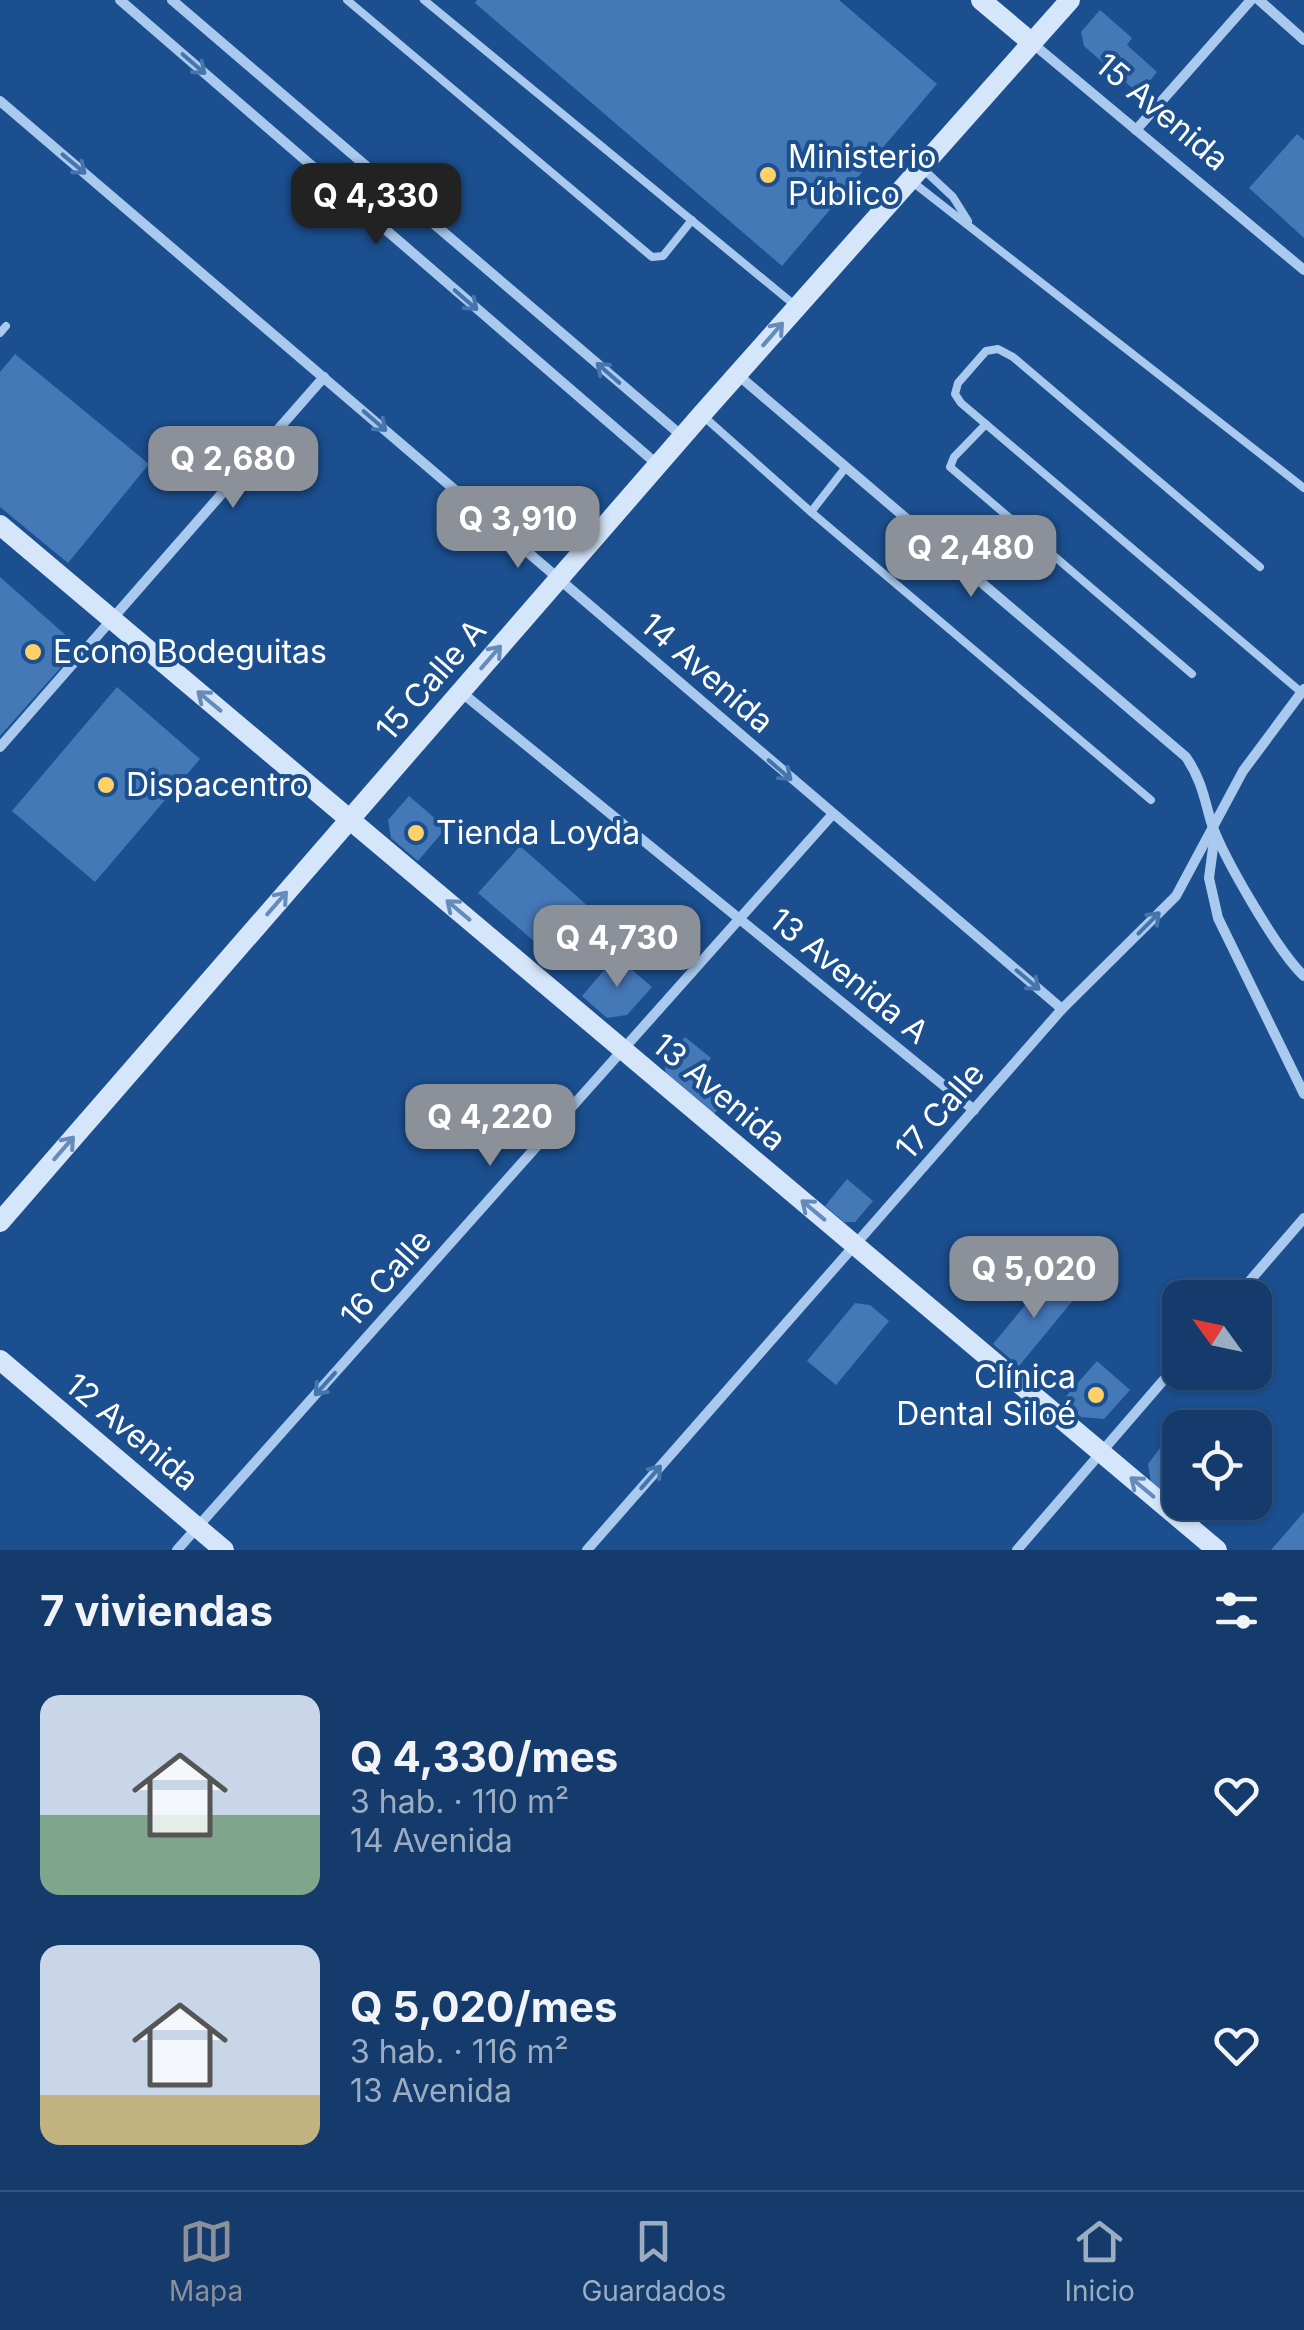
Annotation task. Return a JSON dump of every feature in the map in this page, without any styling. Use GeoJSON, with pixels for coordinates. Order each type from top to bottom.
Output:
{"type":"FeatureCollection","features":[{"type":"Feature","properties":{"kind":"street"},"geometry":{"type":"LineString","coordinates":[[120,0],[658,465]]}},
{"type":"Feature","properties":{"kind":"street"},"geometry":{"type":"LineString","coordinates":[[172,0],[682,436]]}},
{"type":"Feature","properties":{"kind":"street","name":"15 Avenida"},"geometry":{"type":"LineString","coordinates":[[982,0],[1304,270]]}},
{"type":"Feature","properties":{"kind":"street","name":"15 Calle A"},"geometry":{"type":"LineString","coordinates":[[0,1222],[682,436],[1070,0]]}},
{"type":"Feature","properties":{"kind":"street"},"geometry":{"type":"LineString","coordinates":[[1136,130],[1255,0],[1304,40]]}},
{"type":"Feature","properties":{"kind":"street","name":"14 Avenida"},"geometry":{"type":"LineString","coordinates":[[0,101],[1062,1010]]}},
{"type":"Feature","properties":{"kind":"street"},"geometry":{"type":"LineString","coordinates":[[738,375],[1186,757],[1201,779],[1214,827],[1283,957],[1304,976]]}},
{"type":"Feature","properties":{"kind":"street"},"geometry":{"type":"LineString","coordinates":[[0,747],[324,376]]}},
{"type":"Feature","properties":{"kind":"street","name":"13 Avenida"},"geometry":{"type":"LineString","coordinates":[[0,525],[1217,1550]]}},
{"type":"Feature","properties":{"kind":"street","name":"17 Calle"},"geometry":{"type":"LineString","coordinates":[[587,1550],[1062,1010],[1176,896],[1214,827],[1302,690]]}},
{"type":"Feature","properties":{"kind":"street","name":"13 Avenida A"},"geometry":{"type":"LineString","coordinates":[[460,692],[974,1110]]}},
{"type":"Feature","properties":{"kind":"street","name":"16 Calle"},"geometry":{"type":"LineString","coordinates":[[177,1550],[832,815]]}},
{"type":"Feature","properties":{"kind":"street"},"geometry":{"type":"LineString","coordinates":[[1214,827],[1209,878],[1218,918],[1304,1094]]}},
{"type":"Feature","properties":{"kind":"street"},"geometry":{"type":"LineString","coordinates":[[1251,1280],[1304,1218]]}},
{"type":"Feature","properties":{"kind":"street","name":"12 Avenida"},"geometry":{"type":"LineString","coordinates":[[0,1360],[224,1550]]}},
{"type":"Feature","properties":{"kind":"street"},"geometry":{"type":"LineString","coordinates":[[1017,1550],[1162,1382]]}},
{"type":"Feature","properties":{"kind":"lane"},"geometry":{"type":"LineString","coordinates":[[347,0],[652,257],[663,256],[692,220]]}},
{"type":"Feature","properties":{"kind":"lane"},"geometry":{"type":"LineString","coordinates":[[424,0],[797,307]]}},
{"type":"Feature","properties":{"kind":"lane"},"geometry":{"type":"LineString","coordinates":[[916,174],[970,225],[1304,488]]}},
{"type":"Feature","properties":{"kind":"lane"},"geometry":{"type":"LineString","coordinates":[[916,174],[953,197],[970,225]]}},
{"type":"Feature","properties":{"kind":"lane"},"geometry":{"type":"LineString","coordinates":[[1260,566],[1013,357],[998,350],[986,351],[958,383],[956,394],[986,424],[1302,690]]}},
{"type":"Feature","properties":{"kind":"lane"},"geometry":{"type":"LineString","coordinates":[[702,414],[811,512],[1151,800]]}},
{"type":"Feature","properties":{"kind":"lane"},"geometry":{"type":"LineString","coordinates":[[986,424],[954,457],[950,467],[1192,674]]}},
{"type":"Feature","properties":{"kind":"lane"},"geometry":{"type":"LineString","coordinates":[[811,512],[846,467]]}},
{"type":"Feature","properties":{"kind":"building","name":"Ministerio Público"},"geometry":{"type":"Polygon","coordinates":[[[839,0],[937,84],[782,266],[475,3],[839,0]]]}},
{"type":"Feature","properties":{"kind":"building"},"geometry":{"type":"Polygon","coordinates":[[[1100,10],[1132,38],[1127,45],[1157,72],[1139,94],[1084,46],[1081,32],[1100,10]]]}},
{"type":"Feature","properties":{"kind":"building"},"geometry":{"type":"Polygon","coordinates":[[[1297,134],[1304,140],[1304,238],[1249,188],[1297,134]]]}},
{"type":"Feature","properties":{"kind":"building"},"geometry":{"type":"Polygon","coordinates":[[[15,354],[149,464],[68,563],[0,507],[0,372],[15,354]]]}},
{"type":"Feature","properties":{"kind":"building","name":"Econo Bodeguitas"},"geometry":{"type":"Polygon","coordinates":[[[0,577],[70,639],[62,666],[0,736],[0,577]]]}},
{"type":"Feature","properties":{"kind":"building","name":"Dispacentro"},"geometry":{"type":"Polygon","coordinates":[[[117,687],[200,759],[95,882],[12,811],[117,687]]]}},
{"type":"Feature","properties":{"kind":"building","name":"Tienda Loyda"},"geometry":{"type":"Polygon","coordinates":[[[409,796],[446,828],[418,861],[391,838],[388,820],[409,796]]]}},
{"type":"Feature","properties":{"kind":"building"},"geometry":{"type":"Polygon","coordinates":[[[520,846],[606,922],[565,968],[478,893],[520,846]]]}},
{"type":"Feature","properties":{"kind":"building"},"geometry":{"type":"Polygon","coordinates":[[[616,956],[652,987],[627,1015],[607,1018],[582,996],[616,956]]]}},
{"type":"Feature","properties":{"kind":"building"},"geometry":{"type":"Polygon","coordinates":[[[685,1037],[711,1058],[702,1070],[730,1095],[713,1115],[666,1075],[664,1062],[685,1037]]]}},
{"type":"Feature","properties":{"kind":"building"},"geometry":{"type":"Polygon","coordinates":[[[847,1179],[873,1201],[855,1222],[844,1222],[825,1206],[847,1179]]]}},
{"type":"Feature","properties":{"kind":"building"},"geometry":{"type":"Polygon","coordinates":[[[1049,1276],[1075,1298],[1019,1366],[993,1344],[1049,1276]]]}},
{"type":"Feature","properties":{"kind":"building"},"geometry":{"type":"Polygon","coordinates":[[[855,1303],[870,1305],[889,1321],[836,1385],[807,1361],[855,1303]]]}},
{"type":"Feature","properties":{"kind":"building","name":"Clínica Dental Siloé"},"geometry":{"type":"Polygon","coordinates":[[[1097,1361],[1130,1390],[1104,1419],[1081,1417],[1062,1401],[1097,1361]]]}},
{"type":"Feature","properties":{"kind":"building"},"geometry":{"type":"Polygon","coordinates":[[[1162,1445],[1162,1490],[1151,1482],[1148,1464],[1162,1445]]]}},
{"type":"Feature","properties":{"kind":"building"},"geometry":{"type":"Polygon","coordinates":[[[1304,1512],[1304,1550],[1271,1550],[1304,1512]]]}},
{"type":"Feature","properties":{"kind":"place","name":"Ministerio Público"},"geometry":{"type":"Point","coordinates":[768,175]}},
{"type":"Feature","properties":{"kind":"place","name":"Econo Bodeguitas"},"geometry":{"type":"Point","coordinates":[33,652]}},
{"type":"Feature","properties":{"kind":"place","name":"Dispacentro"},"geometry":{"type":"Point","coordinates":[106,785]}},
{"type":"Feature","properties":{"kind":"place","name":"Tienda Loyda"},"geometry":{"type":"Point","coordinates":[416,833]}},
{"type":"Feature","properties":{"kind":"place","name":"Clínica Dental Siloé"},"geometry":{"type":"Point","coordinates":[1096,1395]}}]}
